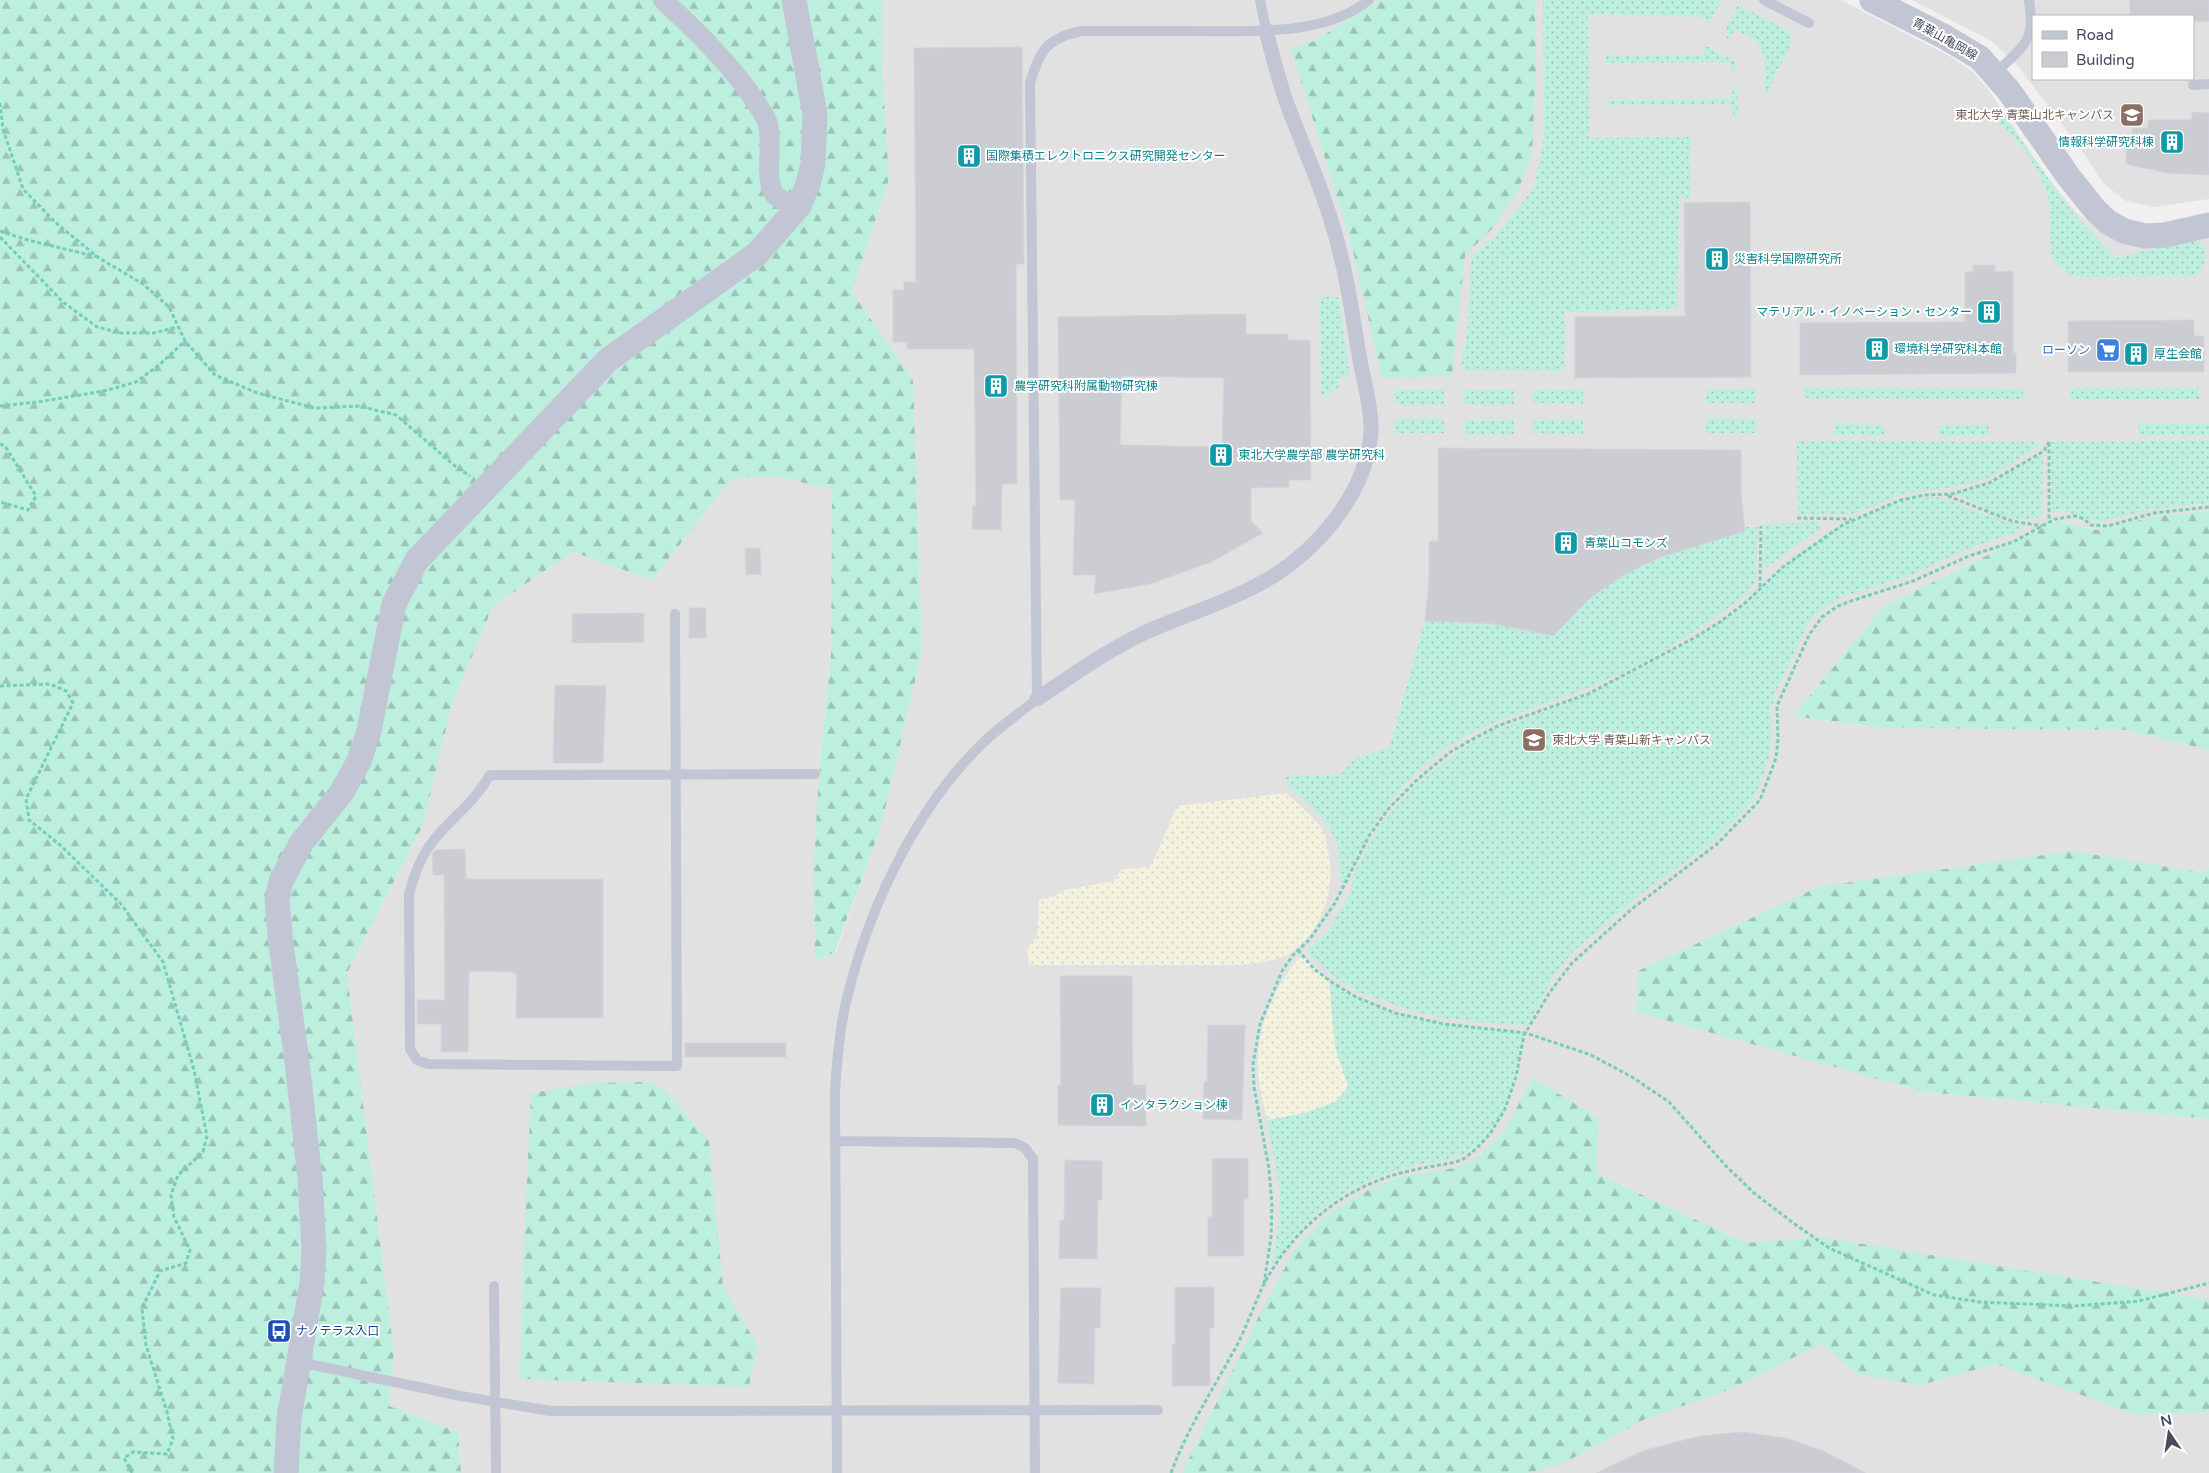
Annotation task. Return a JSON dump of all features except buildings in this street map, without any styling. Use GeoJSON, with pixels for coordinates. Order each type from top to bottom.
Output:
{"type":"FeatureCollection","features":[{"type":"Feature","properties":{"kind":"street"},"geometry":{"type":"LineString","coordinates":[[664,0],[744,85],[767,121],[770,166],[769,183],[776,196],[799,206]]}},
{"type":"Feature","properties":{"kind":"street"},"geometry":{"type":"LineString","coordinates":[[286,1473],[289,1419],[312,1282],[314,1251],[310,1178],[277,900],[281,881],[302,842],[342,792],[359,761],[369,731],[394,604],[417,560],[608,360],[757,254],[799,206],[814,164],[815,114],[794,0]]}},
{"type":"Feature","properties":{"kind":"street","name":"青葉山亀岡線"},"geometry":{"type":"LineString","coordinates":[[1872,0],[1945,37],[1980,58],[1995,74],[2068,176],[2108,222],[2124,231],[2145,236],[2165,235],[2209,225]]}},
{"type":"Feature","properties":{"kind":"street"},"geometry":{"type":"LineString","coordinates":[[1037,700],[1094,661],[1141,635],[1249,590],[1280,571],[1312,545],[1337,517],[1352,493],[1363,469],[1371,432],[1348,290],[1334,228],[1317,178],[1287,102],[1266,30]]}},
{"type":"Feature","properties":{"kind":"lane"},"geometry":{"type":"LineString","coordinates":[[1260,0],[1266,30]]}},
{"type":"Feature","properties":{"kind":"lane"},"geometry":{"type":"LineString","coordinates":[[837,1473],[835,1091],[838,1052],[848,991],[868,929],[894,869],[928,810],[959,770],[986,740],[1037,700],[1030,83],[1037,59],[1050,43],[1066,34],[1082,31],[1266,30],[1298,28],[1333,20],[1360,8],[1369,0]]}},
{"type":"Feature","properties":{"kind":"lane"},"geometry":{"type":"LineString","coordinates":[[1764,0],[1809,24]]}},
{"type":"Feature","properties":{"kind":"lane"},"geometry":{"type":"LineString","coordinates":[[1995,74],[2027,42],[2032,23],[2030,0]]}},
{"type":"Feature","properties":{"kind":"lane"},"geometry":{"type":"LineString","coordinates":[[2193,85],[2209,84]]}},
{"type":"Feature","properties":{"kind":"lane"},"geometry":{"type":"LineString","coordinates":[[675,614],[677,774],[677,1066],[428,1064],[417,1060],[410,1049],[409,894],[415,872],[426,851],[440,832],[480,792],[490,775],[677,774],[814,774]]}},
{"type":"Feature","properties":{"kind":"lane"},"geometry":{"type":"LineString","coordinates":[[835,1140],[1015,1143],[1026,1148],[1034,1159],[1035,1473]]}},
{"type":"Feature","properties":{"kind":"lane"},"geometry":{"type":"LineString","coordinates":[[494,1286],[496,1473]]}},
{"type":"Feature","properties":{"kind":"lane"},"geometry":{"type":"LineString","coordinates":[[298,1362],[495,1402],[550,1411],[1158,1410]]}},
{"type":"Feature","properties":{"kind":"path"},"geometry":{"type":"LineString","coordinates":[[0,103],[3,129],[23,189],[56,223],[99,258],[144,284],[169,307],[185,341],[215,375],[257,393],[315,408],[359,406],[396,415],[455,466],[487,487]]}},
{"type":"Feature","properties":{"kind":"path"},"geometry":{"type":"LineString","coordinates":[[0,231],[99,258]]}},
{"type":"Feature","properties":{"kind":"path"},"geometry":{"type":"LineString","coordinates":[[0,237],[63,302],[97,327],[121,333],[154,333],[178,327]]}},
{"type":"Feature","properties":{"kind":"path"},"geometry":{"type":"LineString","coordinates":[[0,406],[104,391],[136,382],[159,365],[185,341]]}},
{"type":"Feature","properties":{"kind":"path"},"geometry":{"type":"LineString","coordinates":[[1264,1285],[1271,1237],[1272,1204],[1269,1169],[1257,1110],[1253,1064],[1256,1043],[1266,1006],[1282,971],[1298,950],[1309,940],[1335,903],[1369,836],[1389,808],[1449,753],[1500,725],[1588,694],[1652,661],[1720,622],[1746,603],[1760,588],[1796,557],[1854,519],[1901,500],[1925,495],[1946,494],[1989,483],[2044,450],[2049,442],[2050,522]]}},
{"type":"Feature","properties":{"kind":"path"},"geometry":{"type":"LineString","coordinates":[[0,444],[4,446],[36,496],[28,510],[0,502]]}},
{"type":"Feature","properties":{"kind":"path"},"geometry":{"type":"LineString","coordinates":[[1946,494],[2012,521],[2042,526]]}},
{"type":"Feature","properties":{"kind":"path"},"geometry":{"type":"LineString","coordinates":[[1171,1473],[1203,1407],[1242,1336],[1264,1285],[1286,1250],[1313,1219],[1348,1193],[1382,1178],[1456,1162],[1465,1158],[1477,1148],[1490,1134],[1512,1094],[1526,1033],[1550,992],[1572,963],[1633,908],[1717,844],[1760,800],[1776,758],[1778,739],[1777,706],[1809,635],[1822,617],[1838,606],[1929,575],[1969,556],[2013,542],[2055,519],[2072,516],[2084,519],[2091,525],[2108,526],[2154,513],[2209,507]]}},
{"type":"Feature","properties":{"kind":"path"},"geometry":{"type":"LineString","coordinates":[[1797,518],[1854,519]]}},
{"type":"Feature","properties":{"kind":"path"},"geometry":{"type":"LineString","coordinates":[[1760,588],[1761,526]]}},
{"type":"Feature","properties":{"kind":"path"},"geometry":{"type":"LineString","coordinates":[[0,686],[50,684],[66,691],[73,703],[26,799],[28,820],[60,845],[121,904],[163,962],[194,1070],[207,1136],[203,1152],[178,1175],[170,1195],[174,1217],[190,1250],[186,1262],[160,1271],[142,1308],[146,1345],[174,1439],[167,1454],[133,1452],[124,1458],[132,1473]]}},
{"type":"Feature","properties":{"kind":"path"},"geometry":{"type":"LineString","coordinates":[[1298,950],[1314,969],[1356,997],[1402,1015],[1444,1024],[1526,1033],[1591,1054],[1632,1077],[1669,1102],[1726,1166],[1754,1193],[1829,1248],[1934,1295],[1979,1302],[2074,1306],[2139,1301],[2209,1283]]}},
{"type":"Feature","properties":{"kind":"shaded area","name":"東北大学 青葉山新キャンパス"},"geometry":{"type":"Polygon","coordinates":[[[882,0],[1841,0],[1951,57],[1974,73],[1990,92],[2047,177],[2075,211],[2098,230],[2119,239],[2209,234],[2209,511],[2158,516],[2097,530],[2056,521],[1883,607],[1793,716],[1886,728],[2125,730],[2209,750],[2209,868],[2198,872],[1925,1092],[2209,1119],[2209,1473],[461,1473],[458,1432],[389,1406],[394,1353],[347,973],[423,825],[452,704],[493,606],[573,552],[652,580],[732,478],[778,477],[832,489],[831,655],[819,775],[815,962],[836,952],[880,830],[922,652],[913,380],[852,292],[889,179],[882,66],[882,0]]]}},
{"type":"Feature","properties":{"kind":"shaded area","name":"東北大学 青葉山北キャンパス"},"geometry":{"type":"Polygon","coordinates":[[[1912,0],[2209,0],[2209,199],[2154,207],[2126,201],[2104,184],[2083,152],[2017,65],[1993,42],[1912,0]]]}},
{"type":"Feature","properties":{"kind":"green space"},"geometry":{"type":"Polygon","coordinates":[[[0,0],[882,0],[882,66],[889,179],[852,292],[913,380],[922,652],[880,830],[835,952],[815,962],[814,862],[819,775],[831,655],[832,489],[778,477],[732,478],[652,580],[573,552],[493,606],[452,704],[423,825],[347,973],[394,1353],[389,1406],[458,1432],[461,1473],[0,1473],[0,0]]]}},
{"type":"Feature","properties":{"kind":"green space"},"geometry":{"type":"Polygon","coordinates":[[[1380,0],[1535,0],[1536,65],[1532,155],[1517,193],[1491,230],[1465,255],[1452,376],[1382,378],[1350,238],[1291,49],[1314,41],[1380,0]]]}},
{"type":"Feature","properties":{"kind":"green space"},"geometry":{"type":"Polygon","coordinates":[[[1543,0],[1722,0],[1707,26],[1706,17],[1588,14],[1589,138],[1690,137],[1690,198],[1679,198],[1677,309],[1564,312],[1564,371],[1462,371],[1462,358],[1467,336],[1471,258],[1495,237],[1534,188],[1544,136],[1543,0]]]}},
{"type":"Feature","properties":{"kind":"green space"},"geometry":{"type":"Polygon","coordinates":[[[1738,5],[1789,31],[1792,41],[1765,98],[1764,55],[1756,41],[1736,30],[1727,39],[1725,31],[1738,5]]]}},
{"type":"Feature","properties":{"kind":"green space"},"geometry":{"type":"Polygon","coordinates":[[[1704,45],[1736,62],[1736,72],[1731,72],[1731,62],[1605,63],[1605,56],[1704,56],[1704,45]]]}},
{"type":"Feature","properties":{"kind":"green space"},"geometry":{"type":"Polygon","coordinates":[[[1732,87],[1737,88],[1738,116],[1733,116],[1732,104],[1606,105],[1606,100],[1732,99],[1732,87]]]}},
{"type":"Feature","properties":{"kind":"green space"},"geometry":{"type":"Polygon","coordinates":[[[2001,112],[2074,214],[2116,258],[2194,239],[2206,249],[2205,261],[2201,270],[2194,276],[2081,277],[2066,272],[2057,264],[2052,254],[2049,202],[2045,188],[2037,170],[2026,153],[1999,123],[2001,112]]]}},
{"type":"Feature","properties":{"kind":"green space"},"geometry":{"type":"Polygon","coordinates":[[[1320,297],[1338,297],[1350,376],[1338,378],[1338,388],[1327,395],[1321,395],[1320,297]]]}},
{"type":"Feature","properties":{"kind":"green space"},"geometry":{"type":"Polygon","coordinates":[[[1804,388],[2023,389],[2023,399],[1804,398],[1804,388]]]}},
{"type":"Feature","properties":{"kind":"green space"},"geometry":{"type":"Polygon","coordinates":[[[2070,388],[2199,388],[2199,399],[2070,399],[2070,388]]]}},
{"type":"Feature","properties":{"kind":"green space"},"geometry":{"type":"Polygon","coordinates":[[[1583,389],[1583,404],[1533,403],[1533,390],[1583,389]]]}},
{"type":"Feature","properties":{"kind":"green space"},"geometry":{"type":"Polygon","coordinates":[[[1756,389],[1755,403],[1706,403],[1705,390],[1756,389]]]}},
{"type":"Feature","properties":{"kind":"green space"},"geometry":{"type":"Polygon","coordinates":[[[1394,390],[1444,390],[1444,404],[1394,404],[1394,390]]]}},
{"type":"Feature","properties":{"kind":"green space"},"geometry":{"type":"Polygon","coordinates":[[[1464,390],[1514,390],[1514,404],[1464,404],[1464,390]]]}},
{"type":"Feature","properties":{"kind":"green space"},"geometry":{"type":"Polygon","coordinates":[[[1394,419],[1444,419],[1444,433],[1394,433],[1394,419]]]}},
{"type":"Feature","properties":{"kind":"green space"},"geometry":{"type":"Polygon","coordinates":[[[1583,419],[1583,434],[1533,433],[1533,420],[1583,419]]]}},
{"type":"Feature","properties":{"kind":"green space"},"geometry":{"type":"Polygon","coordinates":[[[1706,419],[1756,419],[1756,433],[1706,433],[1706,419]]]}},
{"type":"Feature","properties":{"kind":"green space"},"geometry":{"type":"Polygon","coordinates":[[[1464,420],[1514,420],[1514,434],[1464,434],[1464,420]]]}},
{"type":"Feature","properties":{"kind":"green space"},"geometry":{"type":"Polygon","coordinates":[[[1834,424],[1885,425],[1885,436],[1834,436],[1834,424]]]}},
{"type":"Feature","properties":{"kind":"green space"},"geometry":{"type":"Polygon","coordinates":[[[2138,424],[2209,424],[2209,436],[2138,436],[2138,424]]]}},
{"type":"Feature","properties":{"kind":"green space"},"geometry":{"type":"Polygon","coordinates":[[[1938,425],[1989,425],[1989,436],[1938,436],[1938,425]]]}},
{"type":"Feature","properties":{"kind":"green space"},"geometry":{"type":"Polygon","coordinates":[[[1797,441],[2041,442],[2037,447],[1984,480],[1948,488],[1906,493],[1853,514],[1798,515],[1797,441]]]}},
{"type":"Feature","properties":{"kind":"green space"},"geometry":{"type":"Polygon","coordinates":[[[2209,441],[2209,503],[2153,509],[2097,522],[2064,511],[2052,512],[2051,442],[2209,441]]]}},
{"type":"Feature","properties":{"kind":"green space"},"geometry":{"type":"Polygon","coordinates":[[[2043,454],[2042,516],[2032,519],[2011,517],[1989,510],[1960,496],[1960,493],[1989,485],[2043,454]]]}},
{"type":"Feature","properties":{"kind":"green space"},"geometry":{"type":"Polygon","coordinates":[[[1937,497],[1971,510],[2024,526],[2020,531],[1967,549],[1905,578],[1839,598],[1811,618],[1777,690],[1771,711],[1772,733],[1770,754],[1760,785],[1751,803],[1710,844],[1640,895],[1573,952],[1553,977],[1527,1026],[1441,1018],[1410,1010],[1356,991],[1332,975],[1309,954],[1308,950],[1331,927],[1349,896],[1356,870],[1378,828],[1414,786],[1458,752],[1489,732],[1587,696],[1689,643],[1736,612],[1797,555],[1835,529],[1900,501],[1937,497]]]}},
{"type":"Feature","properties":{"kind":"green space"},"geometry":{"type":"Polygon","coordinates":[[[2209,511],[2209,750],[2125,730],[1886,728],[1793,716],[1883,607],[2057,521],[2097,530],[2158,516],[2209,511]]]}},
{"type":"Feature","properties":{"kind":"green space"},"geometry":{"type":"Polygon","coordinates":[[[1818,522],[1821,526],[1819,529],[1765,569],[1763,566],[1764,524],[1818,522]]]}},
{"type":"Feature","properties":{"kind":"green space"},"geometry":{"type":"Polygon","coordinates":[[[1745,527],[1758,527],[1756,577],[1751,588],[1742,598],[1687,637],[1652,658],[1578,692],[1496,722],[1449,746],[1431,759],[1400,790],[1364,843],[1345,883],[1341,882],[1338,848],[1334,837],[1316,811],[1285,783],[1286,777],[1341,774],[1354,759],[1389,748],[1425,621],[1495,624],[1553,636],[1590,598],[1626,574],[1684,549],[1745,531],[1745,527]]]}},
{"type":"Feature","properties":{"kind":"green space"},"geometry":{"type":"Polygon","coordinates":[[[2073,851],[2198,872],[2209,868],[2209,1119],[1925,1092],[1636,1012],[1638,971],[1818,887],[2073,851]]]}},
{"type":"Feature","properties":{"kind":"green space"},"geometry":{"type":"Polygon","coordinates":[[[1329,982],[1361,1000],[1395,1014],[1442,1023],[1522,1032],[1523,1036],[1507,1103],[1494,1127],[1478,1145],[1453,1158],[1416,1165],[1373,1178],[1335,1199],[1302,1228],[1288,1244],[1276,1263],[1272,1262],[1279,1223],[1280,1191],[1267,1120],[1304,1113],[1335,1102],[1348,1087],[1335,1050],[1329,982]]]}},
{"type":"Feature","properties":{"kind":"green space"},"geometry":{"type":"Polygon","coordinates":[[[1533,1078],[1598,1118],[1597,1174],[1746,1243],[1820,1237],[2209,1300],[2209,1412],[2138,1415],[1995,1364],[1921,1385],[1857,1374],[1822,1343],[1731,1389],[1645,1419],[1562,1464],[1528,1473],[1182,1473],[1260,1314],[1294,1251],[1324,1218],[1360,1194],[1400,1177],[1455,1168],[1473,1161],[1504,1131],[1533,1078]]]}},
{"type":"Feature","properties":{"kind":"green space"},"geometry":{"type":"Polygon","coordinates":[[[651,1082],[666,1091],[709,1141],[723,1286],[757,1345],[749,1387],[520,1379],[531,1093],[593,1083],[651,1082]]]}},
{"type":"Feature","properties":{"kind":"sand"},"geometry":{"type":"Polygon","coordinates":[[[1286,793],[1320,826],[1326,839],[1330,861],[1329,890],[1326,905],[1313,931],[1292,952],[1275,959],[1244,965],[1029,965],[1027,950],[1037,935],[1039,899],[1053,897],[1065,890],[1114,881],[1120,870],[1151,866],[1177,806],[1286,793]]]}},
{"type":"Feature","properties":{"kind":"sand"},"geometry":{"type":"Polygon","coordinates":[[[1299,958],[1305,958],[1329,982],[1335,1047],[1348,1087],[1335,1102],[1304,1113],[1267,1120],[1258,1071],[1260,1040],[1263,1025],[1274,996],[1299,958]]]}},
{"type":"Feature","properties":{"kind":"place","name":"東北大学 青葉山北キャンパス"},"geometry":{"type":"Point","coordinates":[2132,115]}},
{"type":"Feature","properties":{"kind":"place","name":"情報科学研究科棟"},"geometry":{"type":"Point","coordinates":[2172,142]}},
{"type":"Feature","properties":{"kind":"place","name":"国際集積エレクトロニクス研究開発センター"},"geometry":{"type":"Point","coordinates":[969,156]}},
{"type":"Feature","properties":{"kind":"place","name":"災害科学国際研究所"},"geometry":{"type":"Point","coordinates":[1717,259]}},
{"type":"Feature","properties":{"kind":"place","name":"マテリアル・イノベーション・センター"},"geometry":{"type":"Point","coordinates":[1989,312]}},
{"type":"Feature","properties":{"kind":"place","name":"環境科学研究科本館"},"geometry":{"type":"Point","coordinates":[1877,349]}},
{"type":"Feature","properties":{"kind":"place","name":"ローソン"},"geometry":{"type":"Point","coordinates":[2108,350]}},
{"type":"Feature","properties":{"kind":"place","name":"厚生会館"},"geometry":{"type":"Point","coordinates":[2136,354]}},
{"type":"Feature","properties":{"kind":"place","name":"農学研究科附属動物研究棟"},"geometry":{"type":"Point","coordinates":[996,386]}},
{"type":"Feature","properties":{"kind":"place","name":"東北大学農学部 農学研究科"},"geometry":{"type":"Point","coordinates":[1221,455]}},
{"type":"Feature","properties":{"kind":"place","name":"青葉山コモンズ"},"geometry":{"type":"Point","coordinates":[1566,543]}},
{"type":"Feature","properties":{"kind":"place","name":"東北大学 青葉山新キャンパス"},"geometry":{"type":"Point","coordinates":[1534,740]}},
{"type":"Feature","properties":{"kind":"place","name":"インタラクション棟"},"geometry":{"type":"Point","coordinates":[1102,1105]}},
{"type":"Feature","properties":{"kind":"place","name":"ナノテラス入口"},"geometry":{"type":"Point","coordinates":[279,1331]}}]}
